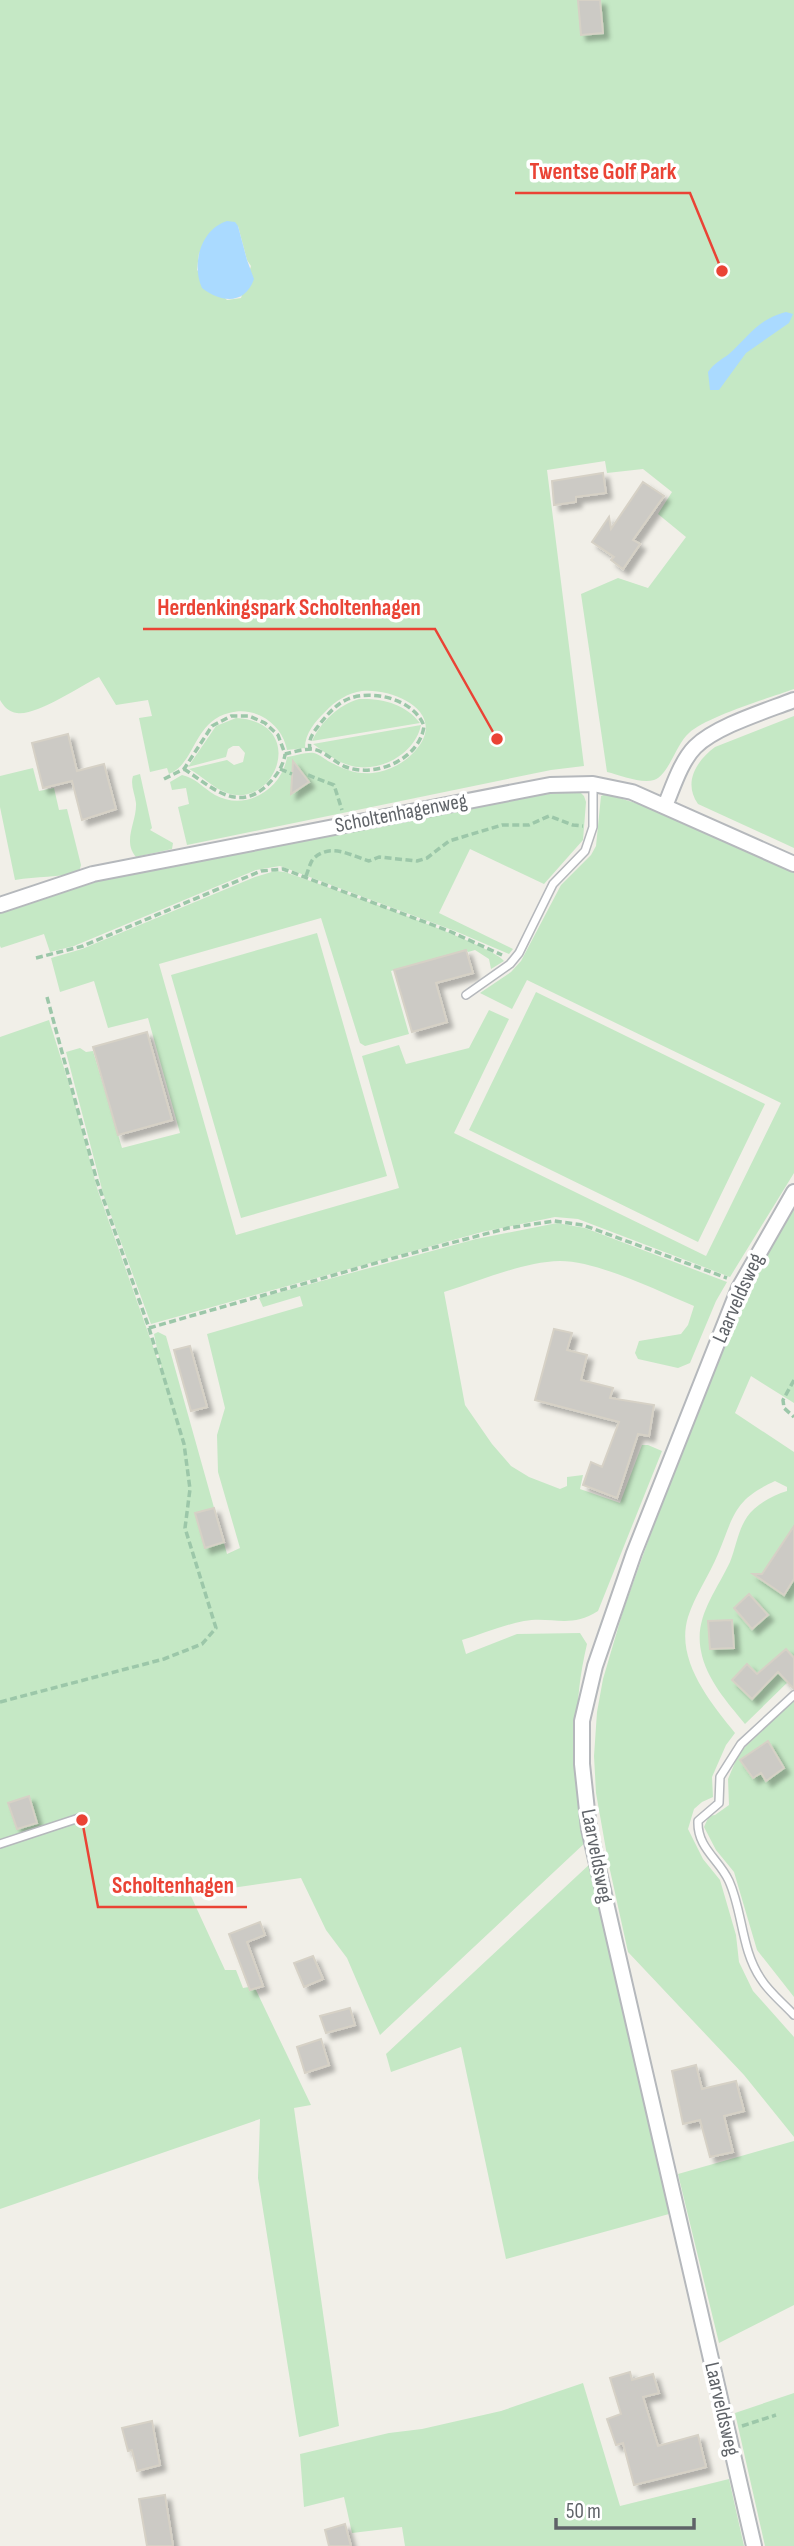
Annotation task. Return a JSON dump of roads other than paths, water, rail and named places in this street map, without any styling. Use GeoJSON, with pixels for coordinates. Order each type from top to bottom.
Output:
{"type":"FeatureCollection","features":[{"type":"Feature","properties":{"kind":"street"},"geometry":{"type":"LineString","coordinates":[[665,806],[695,748],[738,722],[794,700]]}},
{"type":"Feature","properties":{"kind":"street","name":"Scholtenhagenweg"},"geometry":{"type":"LineString","coordinates":[[0,905],[93,874],[538,787],[593,784],[632,792],[794,864]]}},
{"type":"Feature","properties":{"kind":"street","name":"Laarveldsweg"},"geometry":{"type":"LineString","coordinates":[[754,2546],[589,1829],[582,1764],[582,1721],[595,1666],[634,1553],[742,1283],[794,1192]]}},
{"type":"Feature","properties":{"kind":"lane"},"geometry":{"type":"LineString","coordinates":[[466,995],[513,961],[553,884],[585,850],[593,827],[593,784]]}},
{"type":"Feature","properties":{"kind":"lane"},"geometry":{"type":"LineString","coordinates":[[794,1695],[741,1744],[720,1777],[719,1803],[698,1821],[697,1833],[709,1856],[729,1881],[747,1949],[761,1979],[794,2014]]}},
{"type":"Feature","properties":{"kind":"lane"},"geometry":{"type":"LineString","coordinates":[[0,1844],[79,1818]]}},
{"type":"Feature","properties":{"kind":"water"},"geometry":{"type":"Polygon","coordinates":[[[227,221],[235,222],[238,226],[254,279],[245,293],[232,299],[217,297],[202,288],[198,269],[198,258],[205,239],[218,225],[227,221]]]}},
{"type":"Feature","properties":{"kind":"water"},"geometry":{"type":"Polygon","coordinates":[[[786,312],[793,314],[789,323],[746,353],[719,390],[710,390],[708,372],[713,366],[754,329],[768,319],[786,312]]]}},
{"type":"Feature","properties":{"kind":"place","name":"Twentse Golf Park"},"geometry":{"type":"Point","coordinates":[722,271]}},
{"type":"Feature","properties":{"kind":"place","name":"Herdenkingspark Scholtenhagen"},"geometry":{"type":"Point","coordinates":[497,739]}},
{"type":"Feature","properties":{"kind":"place","name":"Scholtenhagen"},"geometry":{"type":"Point","coordinates":[82,1820]}}]}
